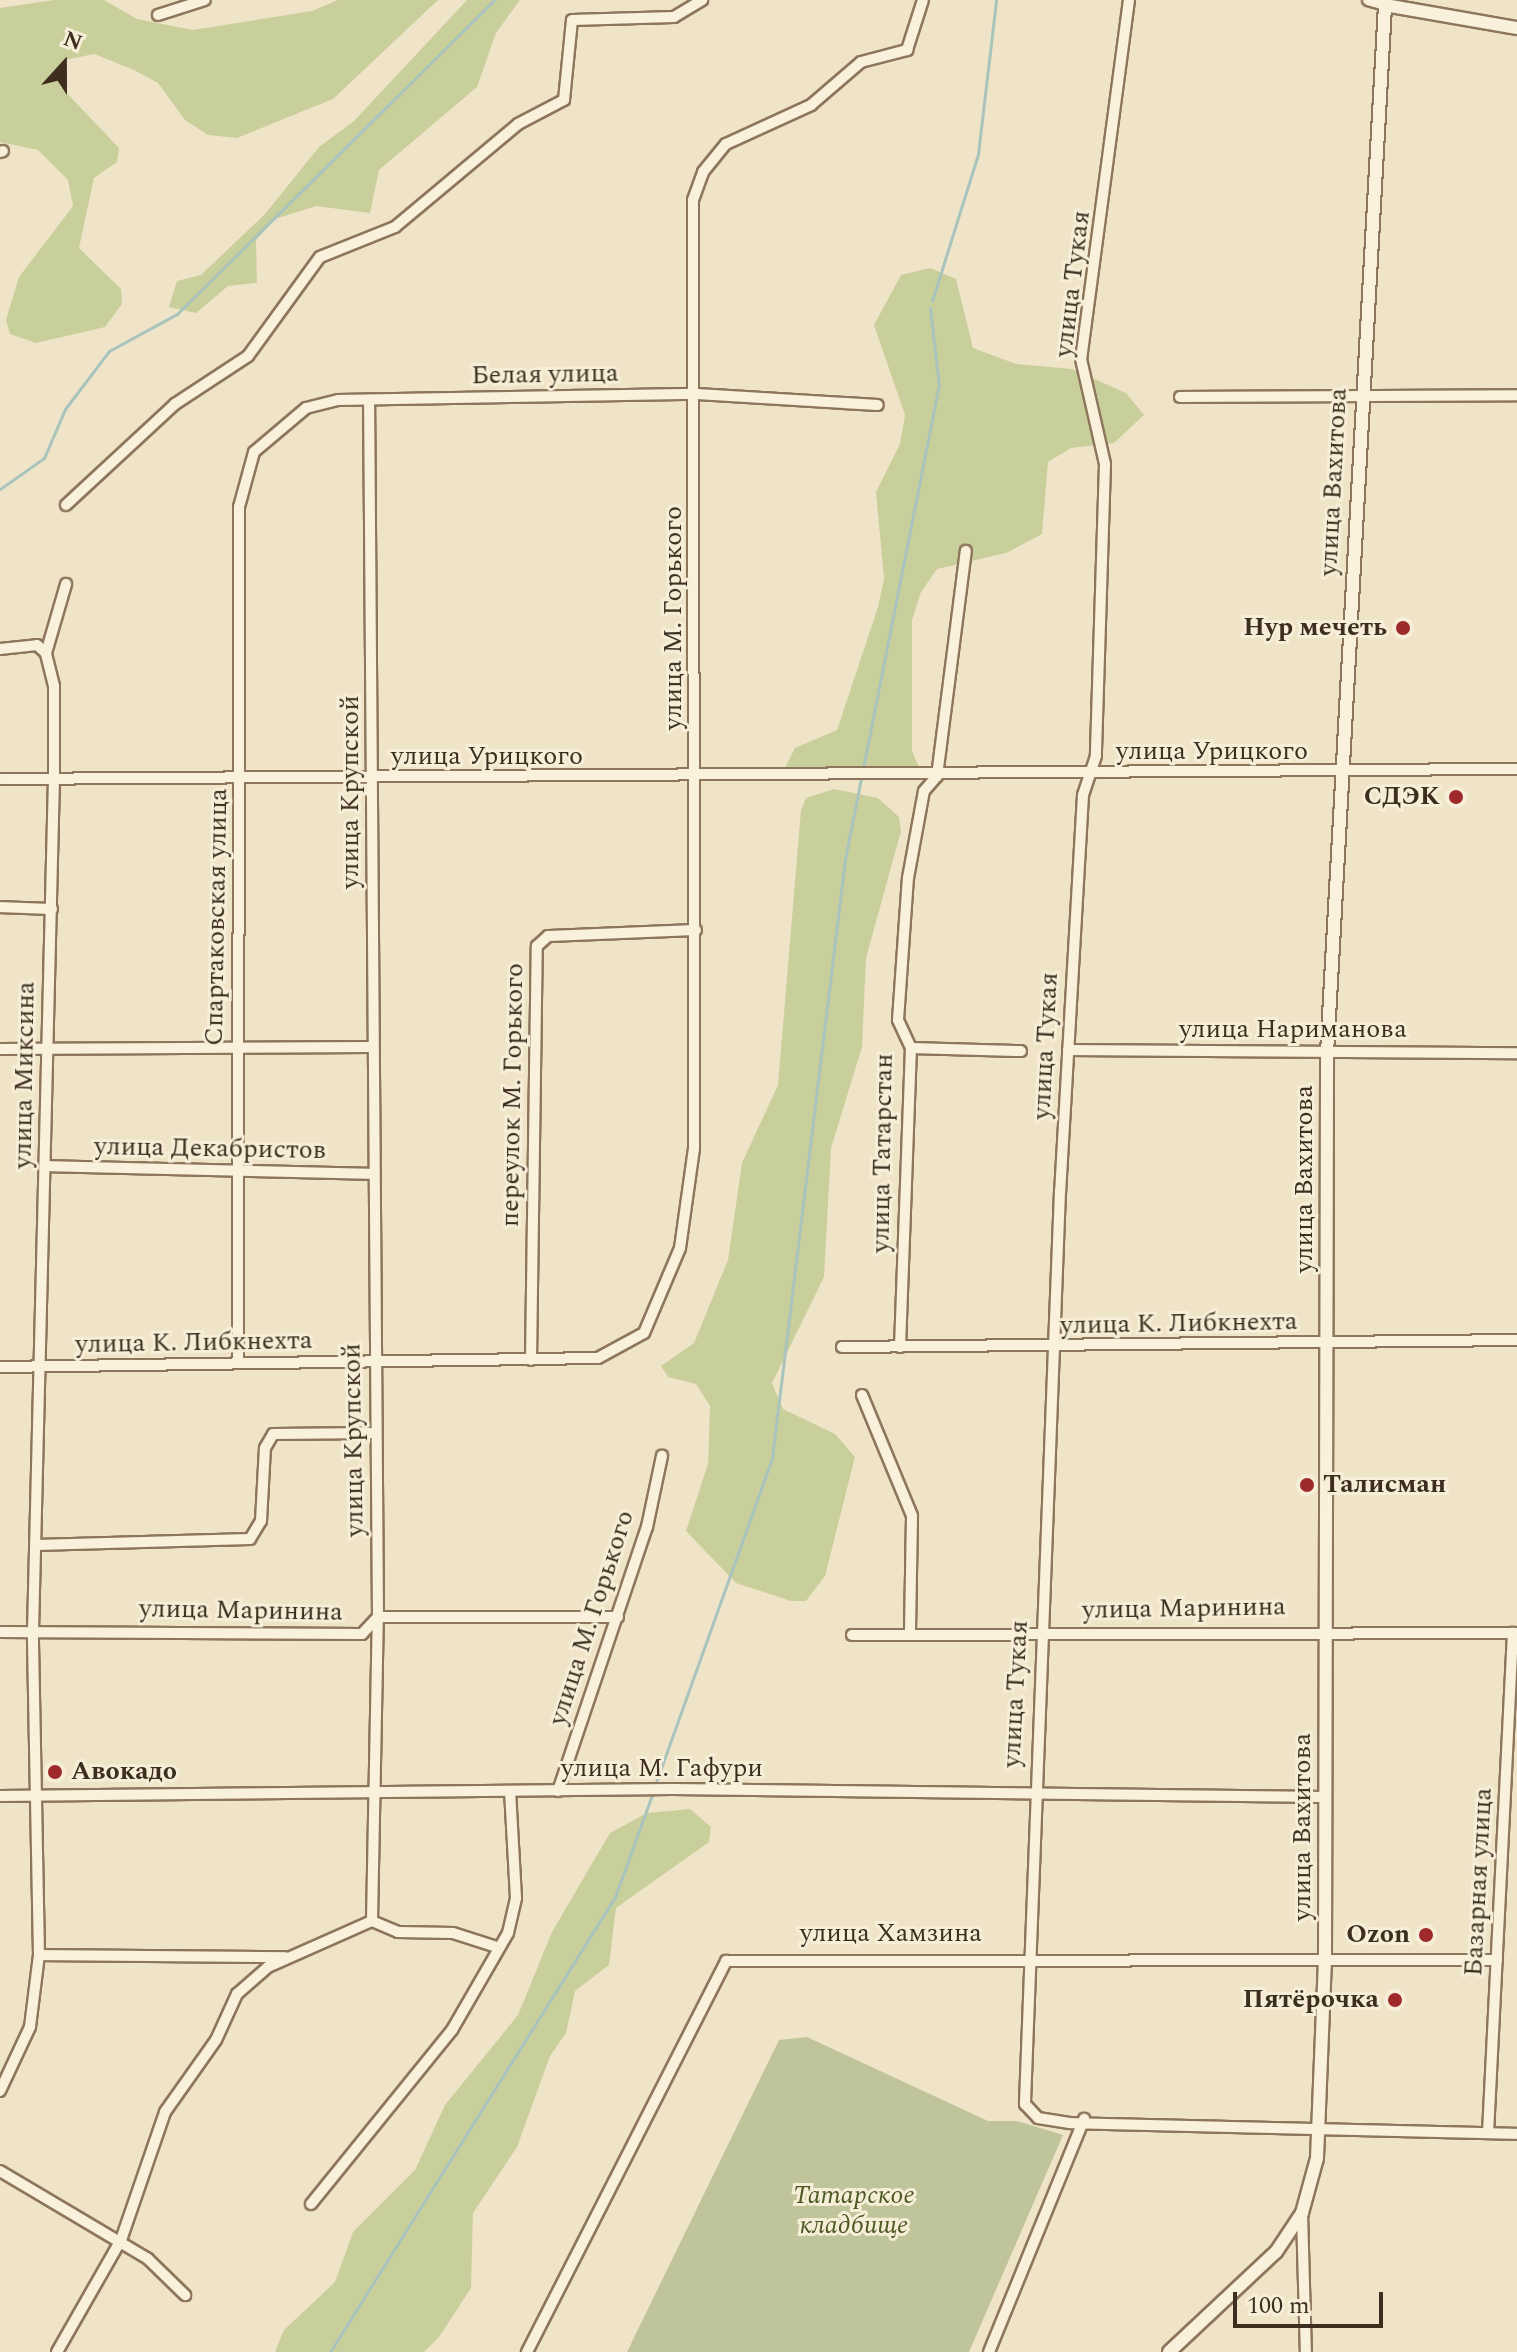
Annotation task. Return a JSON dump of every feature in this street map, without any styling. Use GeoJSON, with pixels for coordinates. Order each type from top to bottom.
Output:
{"type":"FeatureCollection","features":[{"type":"Feature","properties":{"kind":"street"},"geometry":{"type":"LineString","coordinates":[[158,15],[205,0]]}},
{"type":"Feature","properties":{"kind":"street"},"geometry":{"type":"LineString","coordinates":[[66,505],[175,404],[248,356],[320,257],[395,227],[518,124],[564,100],[572,20],[674,17],[702,0]]}},
{"type":"Feature","properties":{"kind":"street","name":"улица М. Горького"},"geometry":{"type":"LineString","coordinates":[[626,1347],[653,1318],[686,1225],[694,1149],[697,394],[691,216],[703,172],[726,144],[811,105],[861,62],[907,50],[923,0]]}},
{"type":"Feature","properties":{"kind":"street","name":"улица Тукая"},"geometry":{"type":"LineString","coordinates":[[1084,2119],[1038,2118],[1025,2104],[1027,1956],[1068,1050],[1085,774],[1096,756],[1105,464],[1081,359],[1129,0]]}},
{"type":"Feature","properties":{"kind":"street"},"geometry":{"type":"LineString","coordinates":[[1368,0],[1517,28]]}},
{"type":"Feature","properties":{"kind":"street","name":"улица Вахитова"},"geometry":{"type":"LineString","coordinates":[[1306,2352],[1302,2213],[1319,2126],[1325,1958],[1327,1053],[1385,5]]}},
{"type":"Feature","properties":{"kind":"street","name":"Белая улица"},"geometry":{"type":"LineString","coordinates":[[244,473],[268,433],[306,408],[369,400],[697,394],[878,405]]}},
{"type":"Feature","properties":{"kind":"street"},"geometry":{"type":"LineString","coordinates":[[1180,397],[1517,395]]}},
{"type":"Feature","properties":{"kind":"street","name":"улица Крупской"},"geometry":{"type":"LineString","coordinates":[[369,400],[374,779],[371,1047],[378,1617],[372,1793],[372,1921]]}},
{"type":"Feature","properties":{"kind":"street","name":"Спартаковская улица"},"geometry":{"type":"LineString","coordinates":[[238,1363],[235,1172],[243,780],[244,473]]}},
{"type":"Feature","properties":{"kind":"street","name":"улица Татарстан"},"geometry":{"type":"LineString","coordinates":[[900,1347],[911,1048],[898,1020],[908,878],[924,791],[937,776],[966,551]]}},
{"type":"Feature","properties":{"kind":"street","name":"улица Миксина"},"geometry":{"type":"LineString","coordinates":[[0,2091],[30,2027],[39,1955],[32,1796],[33,1631],[54,779],[54,686],[46,653],[66,584]]}},
{"type":"Feature","properties":{"kind":"street"},"geometry":{"type":"LineString","coordinates":[[0,649],[37,645],[46,653]]}},
{"type":"Feature","properties":{"kind":"street","name":"улица Урицкого"},"geometry":{"type":"LineString","coordinates":[[0,779],[695,779],[1341,774],[1517,769]]}},
{"type":"Feature","properties":{"kind":"street"},"geometry":{"type":"LineString","coordinates":[[0,907],[52,909]]}},
{"type":"Feature","properties":{"kind":"street","name":"переулок М. Горького"},"geometry":{"type":"LineString","coordinates":[[531,1360],[537,946],[548,936],[696,930]]}},
{"type":"Feature","properties":{"kind":"street"},"geometry":{"type":"LineString","coordinates":[[0,1049],[371,1047]]}},
{"type":"Feature","properties":{"kind":"street"},"geometry":{"type":"LineString","coordinates":[[911,1048],[1021,1051]]}},
{"type":"Feature","properties":{"kind":"street","name":"улица Нариманова"},"geometry":{"type":"LineString","coordinates":[[1068,1050],[1517,1053]]}},
{"type":"Feature","properties":{"kind":"street","name":"улица Декабристов"},"geometry":{"type":"LineString","coordinates":[[46,1166],[373,1174]]}},
{"type":"Feature","properties":{"kind":"street","name":"улица К. Либкнехта"},"geometry":{"type":"LineString","coordinates":[[842,1347],[1053,1348],[1517,1340]]}},
{"type":"Feature","properties":{"kind":"street","name":"улица К. Либкнехта"},"geometry":{"type":"LineString","coordinates":[[0,1367],[598,1358],[626,1347]]}},
{"type":"Feature","properties":{"kind":"street"},"geometry":{"type":"LineString","coordinates":[[862,1395],[912,1516],[910,1634]]}},
{"type":"Feature","properties":{"kind":"street"},"geometry":{"type":"LineString","coordinates":[[36,1545],[250,1539],[261,1521],[263,1458],[273,1434],[376,1433]]}},
{"type":"Feature","properties":{"kind":"street","name":"улица М. Горького"},"geometry":{"type":"LineString","coordinates":[[558,1791],[618,1617],[662,1456]]}},
{"type":"Feature","properties":{"kind":"street","name":"улица Маринина"},"geometry":{"type":"LineString","coordinates":[[0,1632],[362,1634],[378,1617],[618,1617]]}},
{"type":"Feature","properties":{"kind":"street","name":"улица Маринина"},"geometry":{"type":"LineString","coordinates":[[852,1635],[1326,1629],[1515,1633]]}},
{"type":"Feature","properties":{"kind":"street","name":"Базарная улица"},"geometry":{"type":"LineString","coordinates":[[1488,2133],[1515,1633]]}},
{"type":"Feature","properties":{"kind":"street","name":"улица М. Гафури"},"geometry":{"type":"LineString","coordinates":[[0,1796],[673,1789],[1324,1797]]}},
{"type":"Feature","properties":{"kind":"street"},"geometry":{"type":"LineString","coordinates":[[311,2204],[452,2030],[497,1947],[516,1898],[510,1792]]}},
{"type":"Feature","properties":{"kind":"street"},"geometry":{"type":"LineString","coordinates":[[57,2352],[121,2240],[165,2112],[216,2040],[237,1994],[289,1957],[372,1921],[497,1947]]}},
{"type":"Feature","properties":{"kind":"street"},"geometry":{"type":"LineString","coordinates":[[39,1955],[289,1957]]}},
{"type":"Feature","properties":{"kind":"street","name":"улица Хамзина"},"geometry":{"type":"LineString","coordinates":[[527,2352],[726,1961],[1027,1956],[1497,1960]]}},
{"type":"Feature","properties":{"kind":"street"},"geometry":{"type":"LineString","coordinates":[[989,2352],[1084,2119],[1517,2134]]}},
{"type":"Feature","properties":{"kind":"street"},"geometry":{"type":"LineString","coordinates":[[0,2171],[121,2240],[185,2295]]}},
{"type":"Feature","properties":{"kind":"street"},"geometry":{"type":"LineString","coordinates":[[1169,2352],[1276,2252],[1302,2213]]}},
{"type":"Feature","properties":{"kind":"green space"},"geometry":{"type":"Polygon","coordinates":[[[54,0],[104,0],[137,19],[193,30],[312,11],[338,0],[438,0],[333,99],[237,138],[208,135],[185,120],[158,83],[134,70],[94,54],[65,60],[60,86],[119,148],[117,162],[94,178],[79,248],[121,289],[122,304],[105,327],[36,343],[10,334],[6,320],[19,277],[73,206],[68,180],[38,150],[0,142],[0,8],[54,0]]]}},
{"type":"Feature","properties":{"kind":"green space"},"geometry":{"type":"Polygon","coordinates":[[[467,0],[520,0],[496,33],[477,87],[379,170],[370,213],[316,206],[275,219],[256,240],[257,283],[228,286],[196,313],[169,307],[177,281],[201,275],[265,214],[319,147],[354,121],[467,0]]]}},
{"type":"Feature","properties":{"kind":"green space"},"geometry":{"type":"Polygon","coordinates":[[[930,268],[956,279],[973,348],[1016,364],[1072,369],[1126,393],[1144,415],[1114,443],[1071,448],[1048,462],[1042,534],[1006,553],[937,569],[921,592],[912,620],[912,751],[919,767],[785,768],[795,748],[837,730],[878,607],[884,579],[876,492],[900,444],[905,415],[874,325],[901,275],[930,268]]]}},
{"type":"Feature","properties":{"kind":"green space"},"geometry":{"type":"Polygon","coordinates":[[[834,789],[878,798],[899,817],[901,831],[866,958],[862,1047],[831,1148],[824,1277],[772,1383],[783,1409],[835,1434],[855,1457],[825,1576],[806,1601],[791,1601],[736,1583],[686,1531],[708,1464],[710,1406],[696,1384],[668,1377],[661,1366],[694,1343],[728,1260],[742,1163],[778,1085],[801,810],[806,798],[834,789]]]}},
{"type":"Feature","properties":{"kind":"green space"},"geometry":{"type":"Polygon","coordinates":[[[690,1809],[711,1827],[709,1842],[616,1908],[609,1965],[575,1991],[566,2033],[550,2056],[517,2147],[473,2213],[471,2288],[439,2337],[424,2352],[275,2352],[284,2330],[335,2282],[353,2232],[415,2170],[445,2105],[518,2015],[552,1932],[610,1833],[647,1813],[690,1809]]]}},
{"type":"Feature","properties":{"kind":"green space","name":"Татарское кладбище"},"geometry":{"type":"Polygon","coordinates":[[[807,2037],[988,2121],[1017,2121],[1063,2135],[969,2352],[627,2352],[779,2040],[807,2037]]]}},
{"type":"Feature","properties":{"kind":"waterway"},"geometry":{"type":"LineString","coordinates":[[0,489],[44,458],[65,409],[109,351],[177,314],[494,0]]}},
{"type":"Feature","properties":{"kind":"waterway"},"geometry":{"type":"LineString","coordinates":[[932,301],[978,154],[996,0]]}},
{"type":"Feature","properties":{"kind":"waterway"},"geometry":{"type":"LineString","coordinates":[[655,1785],[772,1458],[845,859],[939,386],[930,308]]}},
{"type":"Feature","properties":{"kind":"waterway"},"geometry":{"type":"LineString","coordinates":[[330,2352],[615,1897],[653,1792]]}},
{"type":"Feature","properties":{"kind":"place","name":"Нур мечеть"},"geometry":{"type":"Point","coordinates":[1403,628]}},
{"type":"Feature","properties":{"kind":"place","name":"СДЭК"},"geometry":{"type":"Point","coordinates":[1456,797]}},
{"type":"Feature","properties":{"kind":"place","name":"Талисман"},"geometry":{"type":"Point","coordinates":[1307,1485]}},
{"type":"Feature","properties":{"kind":"place","name":"Авокадо"},"geometry":{"type":"Point","coordinates":[55,1772]}},
{"type":"Feature","properties":{"kind":"place","name":"Ozon"},"geometry":{"type":"Point","coordinates":[1426,1935]}},
{"type":"Feature","properties":{"kind":"place","name":"Пятёрочка"},"geometry":{"type":"Point","coordinates":[1395,2000]}}]}
